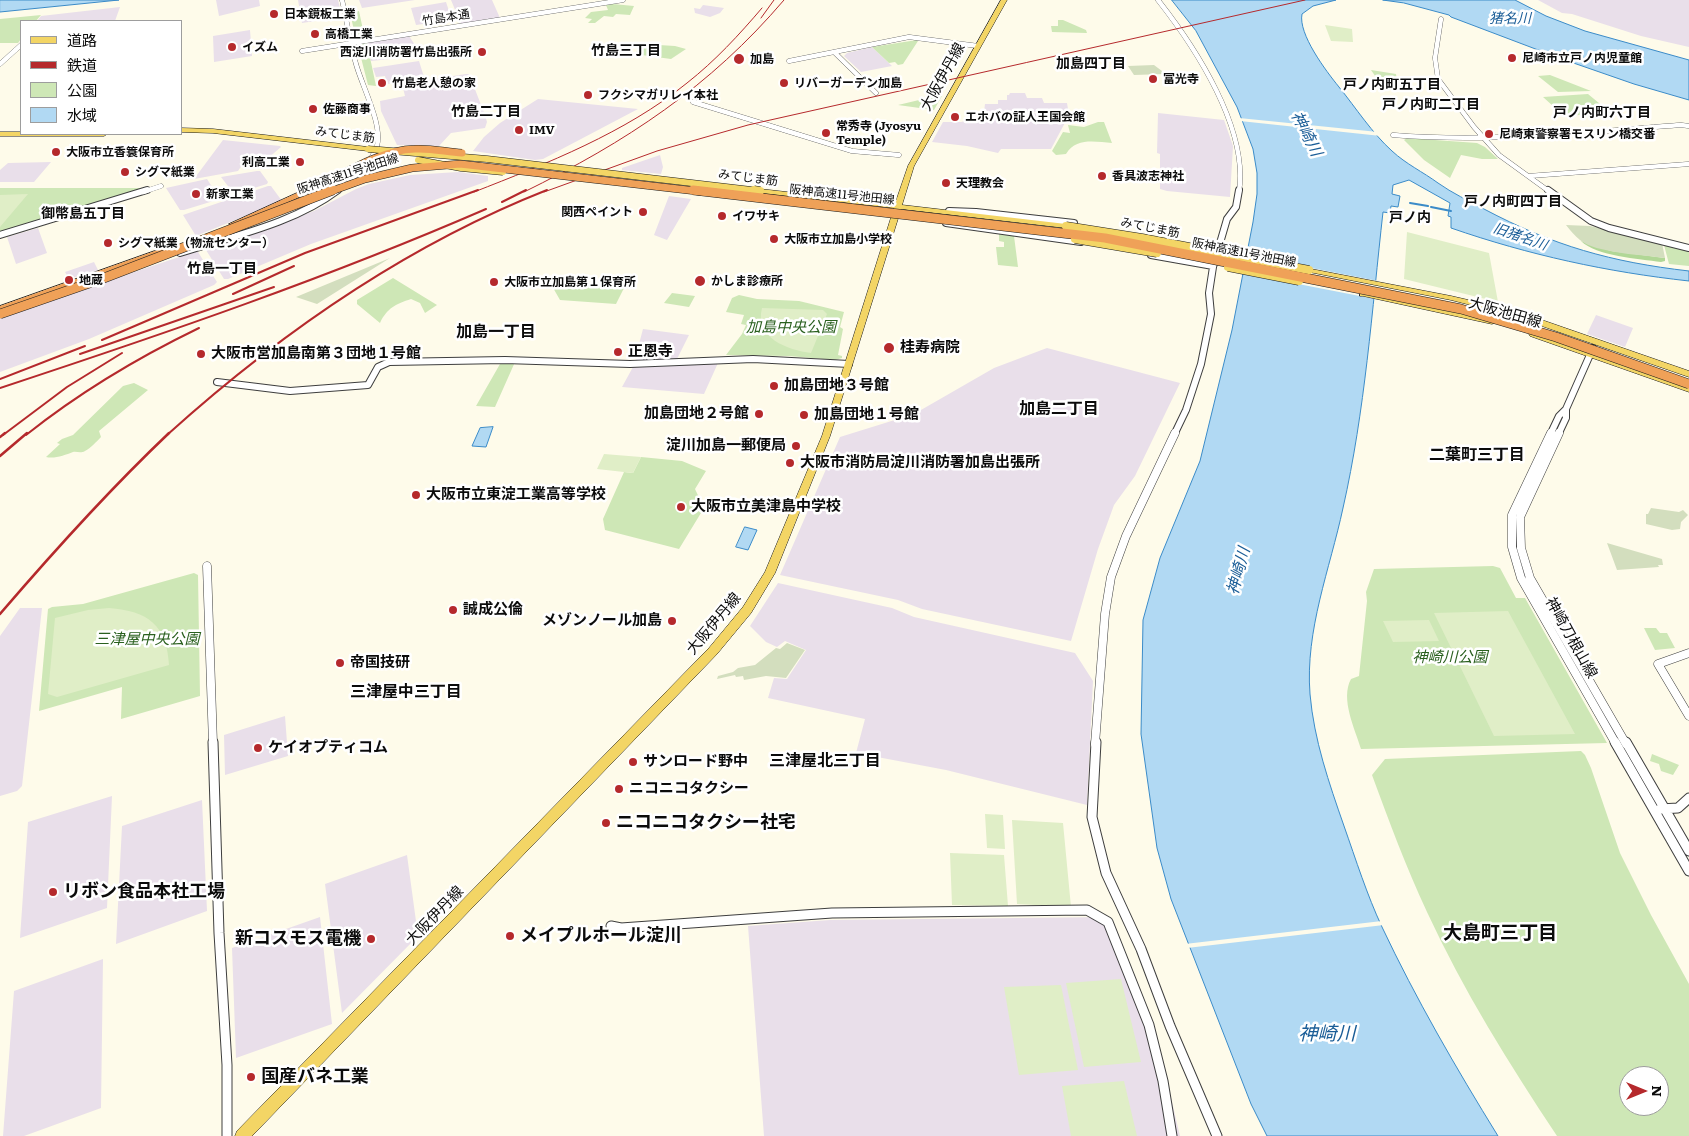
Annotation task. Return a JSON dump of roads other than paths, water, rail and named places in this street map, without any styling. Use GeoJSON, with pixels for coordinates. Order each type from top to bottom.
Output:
{"type":"FeatureCollection","features":[{"type":"Feature","properties":{"kind":"highway"},"geometry":{"type":"LineString","coordinates":[[233,224],[307,192],[369,161],[401,151],[416,149],[445,151],[526,163]]}},
{"type":"Feature","properties":{"kind":"highway","name":"阪神高速11号池田線"},"geometry":{"type":"LineString","coordinates":[[0,309],[387,168],[430,160],[475,162],[1105,234],[1469,307],[1542,327],[1689,379]]}},
{"type":"Feature","properties":{"kind":"highway","name":"阪神高速11号池田線"},"geometry":{"type":"LineString","coordinates":[[0,313],[389,172],[425,165],[472,165],[1105,238],[1469,311],[1556,336],[1689,384]]}},
{"type":"Feature","properties":{"kind":"highway"},"geometry":{"type":"LineString","coordinates":[[202,241],[374,180],[407,173],[440,170],[498,172]]}},
{"type":"Feature","properties":{"kind":"main road","name":"大阪伊丹線"},"geometry":{"type":"LineString","coordinates":[[242,1136],[713,651],[739,621],[770,573],[826,436],[911,166],[1004,0]]}},
{"type":"Feature","properties":{"kind":"main road"},"geometry":{"type":"LineString","coordinates":[[0,132],[20,130]]}},
{"type":"Feature","properties":{"kind":"main road","name":"みてじま筋"},"geometry":{"type":"LineString","coordinates":[[182,130],[213,131],[367,151],[498,172],[755,200],[1064,237],[1308,283]]}},
{"type":"Feature","properties":{"kind":"main road"},"geometry":{"type":"LineString","coordinates":[[0,132],[20,132]]}},
{"type":"Feature","properties":{"kind":"main road","name":"みてじま筋"},"geometry":{"type":"LineString","coordinates":[[182,134],[206,134],[367,151],[526,163],[947,211],[1142,238],[1309,270]]}},
{"type":"Feature","properties":{"kind":"main road","name":"大阪池田線"},"geometry":{"type":"LineString","coordinates":[[1309,270],[1414,290],[1513,313],[1689,374]]}},
{"type":"Feature","properties":{"kind":"main road","name":"大阪池田線"},"geometry":{"type":"LineString","coordinates":[[1308,283],[1390,299],[1501,325],[1689,389]]}},
{"type":"Feature","properties":{"kind":"street"},"geometry":{"type":"LineString","coordinates":[[0,313],[291,216],[323,200],[348,183],[370,160],[378,139],[371,104],[361,82],[342,0]]}},
{"type":"Feature","properties":{"kind":"street","name":"竹島本通"},"geometry":{"type":"LineString","coordinates":[[302,51],[623,0]]}},
{"type":"Feature","properties":{"kind":"street"},"geometry":{"type":"LineString","coordinates":[[1158,0],[1182,30],[1227,114],[1238,151],[1240,170],[1236,207],[1228,216],[1213,266],[1208,304],[1211,314],[1195,385],[1186,410],[1126,536],[1111,577],[1105,614],[1092,817],[1106,873],[1141,949],[1170,1026],[1217,1136]]}},
{"type":"Feature","properties":{"kind":"street"},"geometry":{"type":"LineString","coordinates":[[1441,20],[1435,58],[1438,79],[1484,139],[1502,157],[1580,214],[1598,224],[1689,248]]}},
{"type":"Feature","properties":{"kind":"street"},"geometry":{"type":"LineString","coordinates":[[789,61],[910,37],[978,46]]}},
{"type":"Feature","properties":{"kind":"street"},"geometry":{"type":"LineString","coordinates":[[0,64],[20,46]]}},
{"type":"Feature","properties":{"kind":"street"},"geometry":{"type":"LineString","coordinates":[[834,52],[876,93]]}},
{"type":"Feature","properties":{"kind":"street"},"geometry":{"type":"LineString","coordinates":[[693,102],[852,151],[899,155]]}},
{"type":"Feature","properties":{"kind":"street"},"geometry":{"type":"LineString","coordinates":[[1393,134],[1448,139],[1484,139],[1681,125],[1689,126]]}},
{"type":"Feature","properties":{"kind":"street"},"geometry":{"type":"LineString","coordinates":[[1529,176],[1689,164]]}},
{"type":"Feature","properties":{"kind":"street"},"geometry":{"type":"LineString","coordinates":[[0,235],[161,186]]}},
{"type":"Feature","properties":{"kind":"street"},"geometry":{"type":"LineString","coordinates":[[947,211],[976,212],[1122,231],[1217,249]]}},
{"type":"Feature","properties":{"kind":"street"},"geometry":{"type":"LineString","coordinates":[[945,223],[1129,250],[1213,266]]}},
{"type":"Feature","properties":{"kind":"street"},"geometry":{"type":"LineString","coordinates":[[1122,231],[1129,250]]}},
{"type":"Feature","properties":{"kind":"street","name":"神崎刀根山線"},"geometry":{"type":"LineString","coordinates":[[1596,342],[1566,409],[1559,416],[1512,515],[1510,532],[1513,555],[1521,578],[1615,745],[1689,871]]}},
{"type":"Feature","properties":{"kind":"street"},"geometry":{"type":"LineString","coordinates":[[217,382],[290,391],[368,384],[376,368],[380,364],[389,362],[505,360],[630,364],[753,359],[849,364]]}},
{"type":"Feature","properties":{"kind":"street","name":"神崎刀根山線"},"geometry":{"type":"LineString","coordinates":[[1566,409],[1566,418],[1520,517],[1518,534],[1522,556],[1530,578],[1689,851]]}},
{"type":"Feature","properties":{"kind":"street"},"geometry":{"type":"LineString","coordinates":[[207,566],[219,933],[227,1065],[227,1136]]}},
{"type":"Feature","properties":{"kind":"street"},"geometry":{"type":"LineString","coordinates":[[1689,653],[1658,664],[1689,716]]}},
{"type":"Feature","properties":{"kind":"street"},"geometry":{"type":"LineString","coordinates":[[1654,809],[1678,808],[1689,798]]}},
{"type":"Feature","properties":{"kind":"street"},"geometry":{"type":"LineString","coordinates":[[611,926],[621,928],[832,912],[1087,910],[1108,922],[1149,1025],[1163,1081],[1172,1136]]}},
{"type":"Feature","properties":{"kind":"water"},"geometry":{"type":"Polygon","coordinates":[[[0,0],[119,0],[0,12],[0,0]]]}},
{"type":"Feature","properties":{"kind":"water","name":"神崎川"},"geometry":{"type":"Polygon","coordinates":[[[1172,0],[1336,0],[1313,6],[1302,14],[1304,32],[1327,72],[1371,128],[1397,156],[1455,194],[1510,222],[1559,243],[1634,263],[1689,271],[1689,281],[1628,273],[1568,261],[1480,238],[1451,228],[1451,217],[1448,216],[1450,203],[1409,180],[1393,185],[1392,194],[1400,196],[1398,207],[1391,206],[1390,213],[1383,212],[1357,435],[1343,508],[1320,600],[1311,647],[1309,670],[1312,711],[1319,745],[1338,810],[1377,915],[1423,1007],[1498,1136],[1267,1136],[1251,1104],[1171,899],[1157,848],[1141,734],[1143,620],[1160,558],[1200,461],[1232,330],[1257,194],[1257,173],[1253,149],[1237,107],[1196,31],[1172,0]]]}},
{"type":"Feature","properties":{"kind":"water","name":"猪名川"},"geometry":{"type":"Polygon","coordinates":[[[1383,0],[1515,0],[1546,16],[1585,31],[1689,60],[1689,100],[1634,84],[1562,59],[1449,15],[1404,3],[1383,0]]]}},
{"type":"Feature","properties":{"kind":"water"},"geometry":{"type":"Polygon","coordinates":[[[493,427],[486,447],[472,446],[480,428],[493,427]]]}},
{"type":"Feature","properties":{"kind":"water"},"geometry":{"type":"Polygon","coordinates":[[[745,527],[757,530],[748,550],[736,547],[745,527]]]}},
{"type":"Feature","properties":{"kind":"waterway"},"geometry":{"type":"LineString","coordinates":[[1410,203],[1428,206]]}},
{"type":"Feature","properties":{"kind":"waterway"},"geometry":{"type":"LineString","coordinates":[[1431,207],[1451,211]]}},
{"type":"Feature","properties":{"kind":"railway"},"geometry":{"type":"LineString","coordinates":[[761,18],[774,0]]}},
{"type":"Feature","properties":{"kind":"railway"},"geometry":{"type":"LineString","coordinates":[[524,192],[597,153],[664,110],[726,60],[784,0]]}},
{"type":"Feature","properties":{"kind":"railway"},"geometry":{"type":"LineString","coordinates":[[544,192],[657,151],[748,125],[1305,0]]}},
{"type":"Feature","properties":{"kind":"railway"},"geometry":{"type":"LineString","coordinates":[[474,192],[558,158],[638,117],[663,101],[707,66],[736,38],[762,8]]}},
{"type":"Feature","properties":{"kind":"railway"},"geometry":{"type":"LineString","coordinates":[[102,340],[305,253],[478,190]]}},
{"type":"Feature","properties":{"kind":"railway"},"geometry":{"type":"LineString","coordinates":[[502,202],[526,190]]}},
{"type":"Feature","properties":{"kind":"railway"},"geometry":{"type":"LineString","coordinates":[[167,435],[254,362],[299,327],[346,295],[394,265],[444,238],[495,212],[547,190]]}},
{"type":"Feature","properties":{"kind":"railway"},"geometry":{"type":"LineString","coordinates":[[0,388],[123,347],[306,282],[486,209]]}},
{"type":"Feature","properties":{"kind":"railway"},"geometry":{"type":"LineString","coordinates":[[233,294],[294,266]]}},
{"type":"Feature","properties":{"kind":"railway"},"geometry":{"type":"LineString","coordinates":[[80,354],[274,287]]}},
{"type":"Feature","properties":{"kind":"railway"},"geometry":{"type":"LineString","coordinates":[[26,435],[88,390],[153,351],[199,328]]}},
{"type":"Feature","properties":{"kind":"railway"},"geometry":{"type":"LineString","coordinates":[[0,379],[85,346]]}},
{"type":"Feature","properties":{"kind":"railway"},"geometry":{"type":"LineString","coordinates":[[3,435],[67,387],[122,353]]}},
{"type":"Feature","properties":{"kind":"railway"},"geometry":{"type":"LineString","coordinates":[[0,437],[5,433]]}},
{"type":"Feature","properties":{"kind":"railway"},"geometry":{"type":"LineString","coordinates":[[0,456],[27,433]]}},
{"type":"Feature","properties":{"kind":"railway"},"geometry":{"type":"LineString","coordinates":[[0,614],[82,521],[169,433]]}},
{"type":"Feature","properties":{"kind":"place","name":"日本鏡板工業"},"geometry":{"type":"Point","coordinates":[274,14]}},
{"type":"Feature","properties":{"kind":"place","name":"高橋工業"},"geometry":{"type":"Point","coordinates":[315,34]}},
{"type":"Feature","properties":{"kind":"place","name":"イズム"},"geometry":{"type":"Point","coordinates":[232,47]}},
{"type":"Feature","properties":{"kind":"place","name":"西淀川消防署竹島出張所"},"geometry":{"type":"Point","coordinates":[482,52]}},
{"type":"Feature","properties":{"kind":"place","name":"尼崎市立戸ノ内児童館"},"geometry":{"type":"Point","coordinates":[1512,58]}},
{"type":"Feature","properties":{"kind":"place","name":"加島"},"geometry":{"type":"Point","coordinates":[739,59]}},
{"type":"Feature","properties":{"kind":"place","name":"富光寺"},"geometry":{"type":"Point","coordinates":[1153,79]}},
{"type":"Feature","properties":{"kind":"place","name":"竹島老人憩の家"},"geometry":{"type":"Point","coordinates":[382,83]}},
{"type":"Feature","properties":{"kind":"place","name":"リバーガーデン加島"},"geometry":{"type":"Point","coordinates":[784,83]}},
{"type":"Feature","properties":{"kind":"place","name":"フクシマガリレイ本社"},"geometry":{"type":"Point","coordinates":[588,95]}},
{"type":"Feature","properties":{"kind":"place","name":"佐藤商事"},"geometry":{"type":"Point","coordinates":[313,109]}},
{"type":"Feature","properties":{"kind":"place","name":"エホバの証人王国会館"},"geometry":{"type":"Point","coordinates":[955,117]}},
{"type":"Feature","properties":{"kind":"place","name":"IMV"},"geometry":{"type":"Point","coordinates":[519,130]}},
{"type":"Feature","properties":{"kind":"place","name":"常秀寺 (Jyosyu Temple)"},"geometry":{"type":"Point","coordinates":[826,133]}},
{"type":"Feature","properties":{"kind":"place","name":"尼崎東警察署モスリン橋交番"},"geometry":{"type":"Point","coordinates":[1489,134]}},
{"type":"Feature","properties":{"kind":"place","name":"大阪市立香簑保育所"},"geometry":{"type":"Point","coordinates":[56,152]}},
{"type":"Feature","properties":{"kind":"place","name":"利高工業"},"geometry":{"type":"Point","coordinates":[300,162]}},
{"type":"Feature","properties":{"kind":"place","name":"シグマ紙業"},"geometry":{"type":"Point","coordinates":[125,172]}},
{"type":"Feature","properties":{"kind":"place","name":"香具波志神社"},"geometry":{"type":"Point","coordinates":[1102,176]}},
{"type":"Feature","properties":{"kind":"place","name":"天理教会"},"geometry":{"type":"Point","coordinates":[946,183]}},
{"type":"Feature","properties":{"kind":"place","name":"新家工業"},"geometry":{"type":"Point","coordinates":[196,194]}},
{"type":"Feature","properties":{"kind":"place","name":"関西ペイント"},"geometry":{"type":"Point","coordinates":[643,212]}},
{"type":"Feature","properties":{"kind":"place","name":"イワサキ"},"geometry":{"type":"Point","coordinates":[722,216]}},
{"type":"Feature","properties":{"kind":"place","name":"大阪市立加島小学校"},"geometry":{"type":"Point","coordinates":[774,239]}},
{"type":"Feature","properties":{"kind":"place","name":"シグマ紙業（物流センター）"},"geometry":{"type":"Point","coordinates":[108,243]}},
{"type":"Feature","properties":{"kind":"place","name":"地蔵"},"geometry":{"type":"Point","coordinates":[69,280]}},
{"type":"Feature","properties":{"kind":"place","name":"かしま診療所"},"geometry":{"type":"Point","coordinates":[700,281]}},
{"type":"Feature","properties":{"kind":"place","name":"大阪市立加島第１保育所"},"geometry":{"type":"Point","coordinates":[494,282]}},
{"type":"Feature","properties":{"kind":"place","name":"桂寿病院"},"geometry":{"type":"Point","coordinates":[889,348]}},
{"type":"Feature","properties":{"kind":"place","name":"正恩寺"},"geometry":{"type":"Point","coordinates":[618,352]}},
{"type":"Feature","properties":{"kind":"place","name":"大阪市営加島南第３団地１号館"},"geometry":{"type":"Point","coordinates":[201,354]}},
{"type":"Feature","properties":{"kind":"place","name":"加島団地３号館"},"geometry":{"type":"Point","coordinates":[774,386]}},
{"type":"Feature","properties":{"kind":"place","name":"加島団地２号館"},"geometry":{"type":"Point","coordinates":[759,414]}},
{"type":"Feature","properties":{"kind":"place","name":"加島団地１号館"},"geometry":{"type":"Point","coordinates":[804,415]}},
{"type":"Feature","properties":{"kind":"place","name":"淀川加島一郵便局"},"geometry":{"type":"Point","coordinates":[796,446]}},
{"type":"Feature","properties":{"kind":"place","name":"大阪市消防局淀川消防署加島出張所"},"geometry":{"type":"Point","coordinates":[790,463]}},
{"type":"Feature","properties":{"kind":"place","name":"大阪市立東淀工業高等学校"},"geometry":{"type":"Point","coordinates":[416,495]}},
{"type":"Feature","properties":{"kind":"place","name":"大阪市立美津島中学校"},"geometry":{"type":"Point","coordinates":[681,507]}},
{"type":"Feature","properties":{"kind":"place","name":"誠成公倫"},"geometry":{"type":"Point","coordinates":[453,610]}},
{"type":"Feature","properties":{"kind":"place","name":"メゾンノール加島"},"geometry":{"type":"Point","coordinates":[672,621]}},
{"type":"Feature","properties":{"kind":"place","name":"帝国技研"},"geometry":{"type":"Point","coordinates":[340,663]}},
{"type":"Feature","properties":{"kind":"place","name":"ケイオプティコム"},"geometry":{"type":"Point","coordinates":[258,748]}},
{"type":"Feature","properties":{"kind":"place","name":"サンロード野中"},"geometry":{"type":"Point","coordinates":[633,762]}},
{"type":"Feature","properties":{"kind":"place","name":"ニコニコタクシー"},"geometry":{"type":"Point","coordinates":[619,789]}},
{"type":"Feature","properties":{"kind":"place","name":"ニコニコタクシー社宅"},"geometry":{"type":"Point","coordinates":[606,823]}},
{"type":"Feature","properties":{"kind":"place","name":"リボン食品本社工場"},"geometry":{"type":"Point","coordinates":[53,892]}},
{"type":"Feature","properties":{"kind":"place","name":"メイプルホール淀川"},"geometry":{"type":"Point","coordinates":[510,936]}},
{"type":"Feature","properties":{"kind":"place","name":"新コスモス電機"},"geometry":{"type":"Point","coordinates":[371,939]}},
{"type":"Feature","properties":{"kind":"place","name":"国産バネ工業"},"geometry":{"type":"Point","coordinates":[251,1077]}},
{"type":"Feature","properties":{"kind":"district","name":"竹島三丁目"},"geometry":{"type":"Point","coordinates":[626,51]}},
{"type":"Feature","properties":{"kind":"district","name":"加島四丁目"},"geometry":{"type":"Point","coordinates":[1091,64]}},
{"type":"Feature","properties":{"kind":"district","name":"戸ノ内町五丁目"},"geometry":{"type":"Point","coordinates":[1392,85]}},
{"type":"Feature","properties":{"kind":"district","name":"戸ノ内町二丁目"},"geometry":{"type":"Point","coordinates":[1431,105]}},
{"type":"Feature","properties":{"kind":"district","name":"竹島二丁目"},"geometry":{"type":"Point","coordinates":[486,112]}},
{"type":"Feature","properties":{"kind":"district","name":"戸ノ内町六丁目"},"geometry":{"type":"Point","coordinates":[1602,113]}},
{"type":"Feature","properties":{"kind":"district","name":"戸ノ内町四丁目"},"geometry":{"type":"Point","coordinates":[1513,202]}},
{"type":"Feature","properties":{"kind":"district","name":"御幣島五丁目"},"geometry":{"type":"Point","coordinates":[83,214]}},
{"type":"Feature","properties":{"kind":"district","name":"戸ノ内"},"geometry":{"type":"Point","coordinates":[1410,218]}},
{"type":"Feature","properties":{"kind":"district","name":"竹島一丁目"},"geometry":{"type":"Point","coordinates":[222,269]}},
{"type":"Feature","properties":{"kind":"district","name":"加島一丁目"},"geometry":{"type":"Point","coordinates":[496,332]}},
{"type":"Feature","properties":{"kind":"district","name":"加島二丁目"},"geometry":{"type":"Point","coordinates":[1059,409]}},
{"type":"Feature","properties":{"kind":"district","name":"二葉町三丁目"},"geometry":{"type":"Point","coordinates":[1477,455]}},
{"type":"Feature","properties":{"kind":"district","name":"三津屋中三丁目"},"geometry":{"type":"Point","coordinates":[406,692]}},
{"type":"Feature","properties":{"kind":"district","name":"三津屋北三丁目"},"geometry":{"type":"Point","coordinates":[825,761]}},
{"type":"Feature","properties":{"kind":"district","name":"大島町三丁目"},"geometry":{"type":"Point","coordinates":[1500,933]}},
{"type":"Feature","properties":{"kind":"water label","name":"旧猪名川"},"geometry":{"type":"Point","coordinates":[1520,237]}},
{"type":"Feature","properties":{"kind":"park label","name":"加島中央公園"},"geometry":{"type":"Point","coordinates":[791,328]}},
{"type":"Feature","properties":{"kind":"park label","name":"三津屋中央公園"},"geometry":{"type":"Point","coordinates":[147,640]}},
{"type":"Feature","properties":{"kind":"park label","name":"神崎川公園"},"geometry":{"type":"Point","coordinates":[1450,658]}}]}
